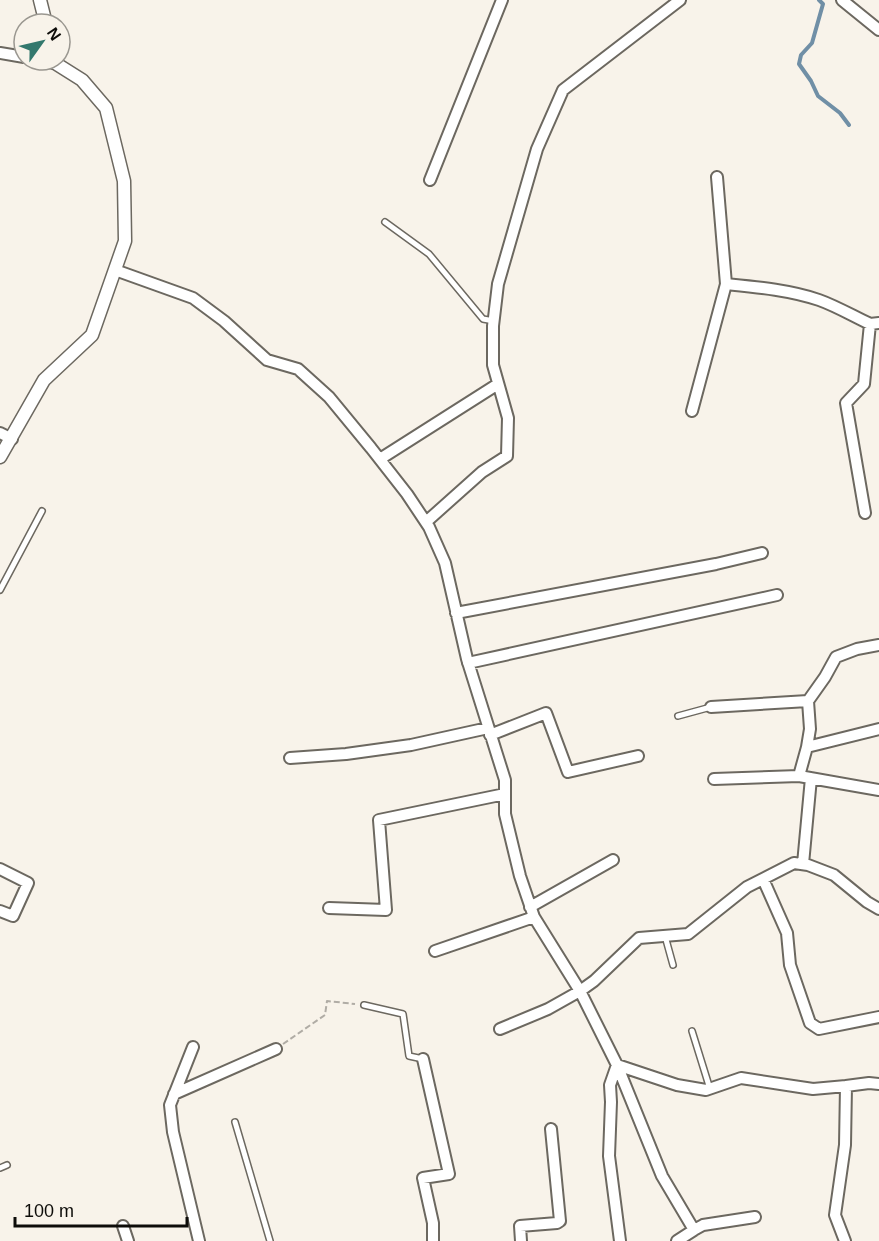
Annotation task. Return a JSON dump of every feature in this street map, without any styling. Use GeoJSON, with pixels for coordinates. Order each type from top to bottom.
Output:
{"type":"FeatureCollection","features":[{"type":"Feature","properties":{"kind":"street"},"geometry":{"type":"LineString","coordinates":[[430,180],[502,0]]}},
{"type":"Feature","properties":{"kind":"street"},"geometry":{"type":"LineString","coordinates":[[426,522],[463,487],[507,456],[508,418],[493,365],[498,284],[537,149],[563,90],[680,0]]}},
{"type":"Feature","properties":{"kind":"street"},"geometry":{"type":"LineString","coordinates":[[842,0],[879,30]]}},
{"type":"Feature","properties":{"kind":"street"},"geometry":{"type":"LineString","coordinates":[[0,457],[44,380],[92,335],[125,241],[124,181],[106,108],[82,80],[70,72]]}},
{"type":"Feature","properties":{"kind":"street"},"geometry":{"type":"LineString","coordinates":[[692,411],[726,284],[717,177]]}},
{"type":"Feature","properties":{"kind":"street"},"geometry":{"type":"LineString","coordinates":[[115,270],[193,298],[224,321],[267,360],[298,369],[329,397],[380,459],[426,522],[445,563],[468,663],[505,780],[505,814],[520,876],[532,912],[580,991],[617,1065],[662,1176],[694,1230]]}},
{"type":"Feature","properties":{"kind":"street"},"geometry":{"type":"LineString","coordinates":[[726,284],[760,288],[819,300],[875,323],[864,384],[846,403],[865,513]]}},
{"type":"Feature","properties":{"kind":"street"},"geometry":{"type":"LineString","coordinates":[[380,459],[498,384]]}},
{"type":"Feature","properties":{"kind":"street"},"geometry":{"type":"LineString","coordinates":[[0,433],[12,439]]}},
{"type":"Feature","properties":{"kind":"street"},"geometry":{"type":"LineString","coordinates":[[456,613],[704,567],[762,553]]}},
{"type":"Feature","properties":{"kind":"street"},"geometry":{"type":"LineString","coordinates":[[468,663],[777,596]]}},
{"type":"Feature","properties":{"kind":"street"},"geometry":{"type":"LineString","coordinates":[[799,776],[810,729],[808,701],[836,657],[857,649],[879,645]]}},
{"type":"Feature","properties":{"kind":"street"},"geometry":{"type":"LineString","coordinates":[[711,706],[808,701]]}},
{"type":"Feature","properties":{"kind":"street"},"geometry":{"type":"LineString","coordinates":[[290,758],[346,754],[489,732],[546,713],[568,772],[638,756]]}},
{"type":"Feature","properties":{"kind":"street"},"geometry":{"type":"LineString","coordinates":[[807,747],[879,729]]}},
{"type":"Feature","properties":{"kind":"street"},"geometry":{"type":"LineString","coordinates":[[714,779],[799,776],[879,790]]}},
{"type":"Feature","properties":{"kind":"street"},"geometry":{"type":"LineString","coordinates":[[803,864],[811,778]]}},
{"type":"Feature","properties":{"kind":"street"},"geometry":{"type":"LineString","coordinates":[[329,908],[386,910],[379,820],[505,794]]}},
{"type":"Feature","properties":{"kind":"street"},"geometry":{"type":"LineString","coordinates":[[435,951],[532,912],[613,860]]}},
{"type":"Feature","properties":{"kind":"street"},"geometry":{"type":"LineString","coordinates":[[500,1029],[548,1009],[580,991],[594,981],[639,938],[688,934],[747,887],[794,863],[834,875],[879,909]]}},
{"type":"Feature","properties":{"kind":"street"},"geometry":{"type":"LineString","coordinates":[[0,869],[28,883],[13,916],[0,911]]}},
{"type":"Feature","properties":{"kind":"street"},"geometry":{"type":"LineString","coordinates":[[763,879],[787,933],[790,965],[810,1023],[819,1029],[879,1017]]}},
{"type":"Feature","properties":{"kind":"street"},"geometry":{"type":"LineString","coordinates":[[193,1047],[170,1105],[173,1132],[199,1241]]}},
{"type":"Feature","properties":{"kind":"street"},"geometry":{"type":"LineString","coordinates":[[174,1094],[276,1049]]}},
{"type":"Feature","properties":{"kind":"street"},"geometry":{"type":"LineString","coordinates":[[423,1059],[449,1174],[423,1179],[433,1223],[433,1241]]}},
{"type":"Feature","properties":{"kind":"street"},"geometry":{"type":"LineString","coordinates":[[617,1065],[677,1085],[706,1090],[741,1078],[813,1089],[879,1084]]}},
{"type":"Feature","properties":{"kind":"street"},"geometry":{"type":"LineString","coordinates":[[617,1065],[610,1085],[609,1156],[620,1241]]}},
{"type":"Feature","properties":{"kind":"street"},"geometry":{"type":"LineString","coordinates":[[845,1241],[835,1215],[844,1145],[846,1086]]}},
{"type":"Feature","properties":{"kind":"street"},"geometry":{"type":"LineString","coordinates":[[520,1241],[520,1226],[560,1221],[551,1129]]}},
{"type":"Feature","properties":{"kind":"street"},"geometry":{"type":"LineString","coordinates":[[677,1241],[703,1226],[755,1217]]}},
{"type":"Feature","properties":{"kind":"street"},"geometry":{"type":"LineString","coordinates":[[123,1226],[128,1241]]}},
{"type":"Feature","properties":{"kind":"lane"},"geometry":{"type":"LineString","coordinates":[[385,222],[429,254],[483,319],[494,321]]}},
{"type":"Feature","properties":{"kind":"lane"},"geometry":{"type":"LineString","coordinates":[[0,590],[42,511]]}},
{"type":"Feature","properties":{"kind":"lane"},"geometry":{"type":"LineString","coordinates":[[678,716],[711,706]]}},
{"type":"Feature","properties":{"kind":"lane"},"geometry":{"type":"LineString","coordinates":[[665,936],[673,965]]}},
{"type":"Feature","properties":{"kind":"lane"},"geometry":{"type":"LineString","coordinates":[[364,1005],[403,1014],[409,1056],[423,1059]]}},
{"type":"Feature","properties":{"kind":"lane"},"geometry":{"type":"LineString","coordinates":[[692,1031],[710,1089]]}},
{"type":"Feature","properties":{"kind":"lane"},"geometry":{"type":"LineString","coordinates":[[235,1122],[270,1241]]}},
{"type":"Feature","properties":{"kind":"lane"},"geometry":{"type":"LineString","coordinates":[[0,1168],[7,1165]]}},
{"type":"Feature","properties":{"kind":"path"},"geometry":{"type":"LineString","coordinates":[[276,1049],[325,1015],[327,1001],[364,1005]]}},
{"type":"Feature","properties":{"kind":"waterway"},"geometry":{"type":"LineString","coordinates":[[819,0],[823,4],[812,43],[801,55],[799,64],[818,96],[840,113],[849,125]]}}]}
